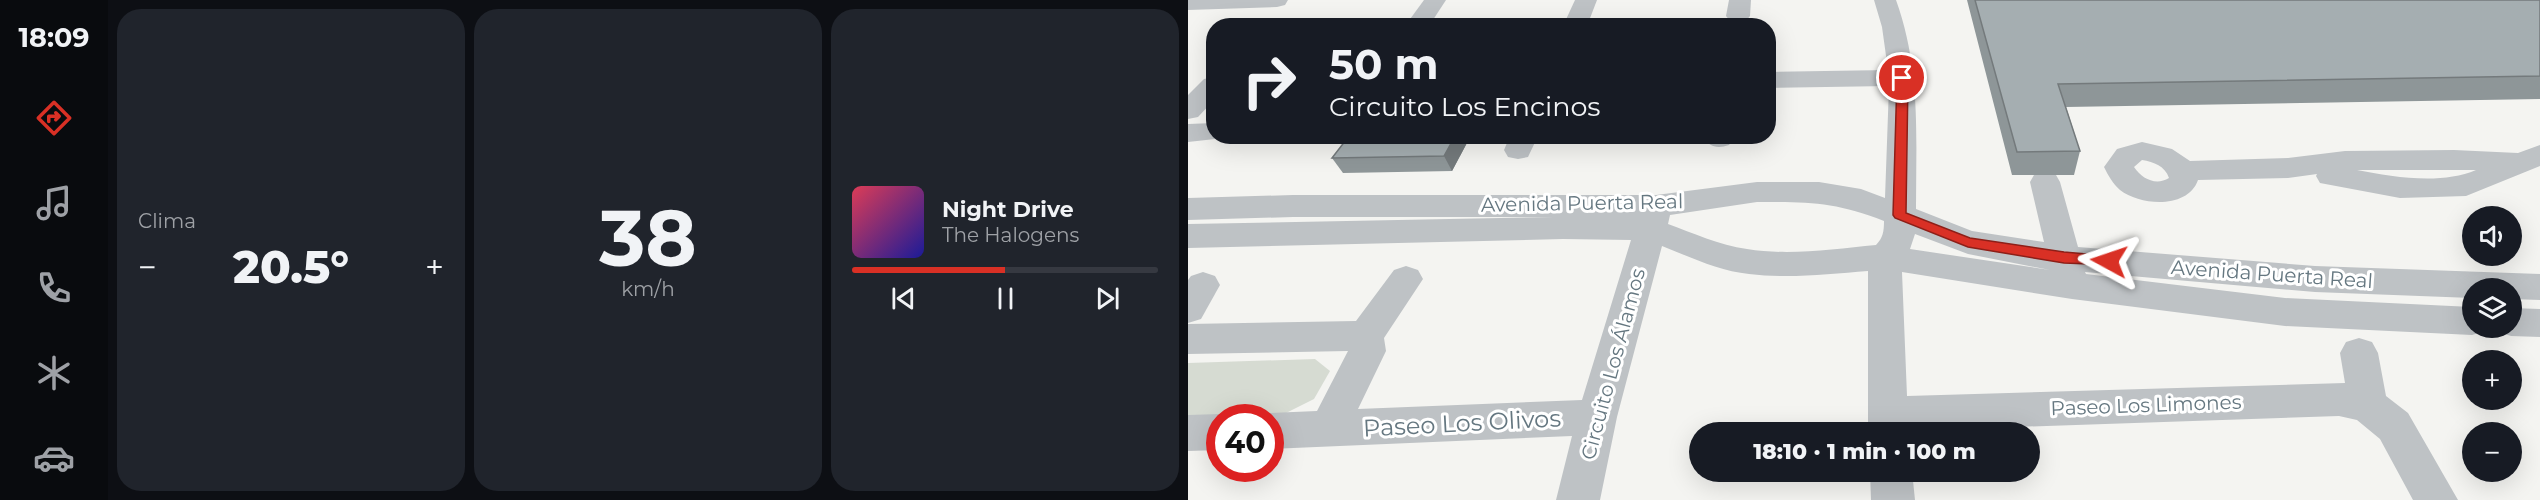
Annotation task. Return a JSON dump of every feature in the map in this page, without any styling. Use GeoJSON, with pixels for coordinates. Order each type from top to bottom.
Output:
{"type":"FeatureCollection","features":[{"type":"Feature","properties":{"kind":"street"},"geometry":{"type":"LineString","coordinates":[[1188,3],[1277,0]]}},
{"type":"Feature","properties":{"kind":"street"},"geometry":{"type":"LineString","coordinates":[[1423,18],[1435,0]]}},
{"type":"Feature","properties":{"kind":"street"},"geometry":{"type":"LineString","coordinates":[[1578,18],[1586,0]]}},
{"type":"Feature","properties":{"kind":"street"},"geometry":{"type":"LineString","coordinates":[[1885,0],[1890,12],[1902,78],[1900,231],[1896,245],[1885,257],[1888,422]]}},
{"type":"Feature","properties":{"kind":"street"},"geometry":{"type":"LineString","coordinates":[[1776,80],[1902,78]]}},
{"type":"Feature","properties":{"kind":"street"},"geometry":{"type":"LineString","coordinates":[[1188,85],[1206,85]]}},
{"type":"Feature","properties":{"kind":"street"},"geometry":{"type":"LineString","coordinates":[[1188,111],[1206,92]]}},
{"type":"Feature","properties":{"kind":"street"},"geometry":{"type":"LineString","coordinates":[[1188,133],[1206,132]]}},
{"type":"Feature","properties":{"kind":"street"},"geometry":{"type":"LineString","coordinates":[[2182,171],[2288,168],[2400,188],[2466,186],[2534,161]]}},
{"type":"Feature","properties":{"kind":"street"},"geometry":{"type":"LineString","coordinates":[[2044,182],[2068,272]]}},
{"type":"Feature","properties":{"kind":"street","name":"Avenida Puerta Real"},"geometry":{"type":"LineString","coordinates":[[1188,236],[1551,229],[1653,218],[1757,192],[1819,192],[1861,200],[1968,242],[2068,272],[2285,312],[2462,321]]}},
{"type":"Feature","properties":{"kind":"street","name":"Avenida Puerta Real"},"geometry":{"type":"LineString","coordinates":[[1188,209],[1304,206],[1653,218],[1715,254],[1748,262],[1801,264],[1885,257],[2068,272],[2540,287]]}},
{"type":"Feature","properties":{"kind":"street","name":"Circuito Los Álamos"},"geometry":{"type":"LineString","coordinates":[[1578,500],[1597,417],[1653,218]]}},
{"type":"Feature","properties":{"kind":"street","name":"Paseo Los Olivos"},"geometry":{"type":"LineString","coordinates":[[1328,429],[1367,351],[1366,336],[1406,279]]}},
{"type":"Feature","properties":{"kind":"street"},"geometry":{"type":"LineString","coordinates":[[2522,322],[2540,323]]}},
{"type":"Feature","properties":{"kind":"street"},"geometry":{"type":"LineString","coordinates":[[1188,339],[1366,336]]}},
{"type":"Feature","properties":{"kind":"street"},"geometry":{"type":"LineString","coordinates":[[2359,353],[2368,405]]}},
{"type":"Feature","properties":{"kind":"street","name":"Paseo Los Limones"},"geometry":{"type":"LineString","coordinates":[[1907,422],[2339,399],[2368,405],[2394,426],[2436,500]]}},
{"type":"Feature","properties":{"kind":"street","name":"Paseo Los Olivos"},"geometry":{"type":"LineString","coordinates":[[1284,431],[1597,417]]}},
{"type":"Feature","properties":{"kind":"street"},"geometry":{"type":"LineString","coordinates":[[1188,433],[1206,432]]}},
{"type":"Feature","properties":{"kind":"street"},"geometry":{"type":"LineString","coordinates":[[1892,482],[1893,500]]}},
{"type":"Feature","properties":{"kind":"shaded area"},"geometry":{"type":"Polygon","coordinates":[[[1315,359],[1330,371],[1314,399],[1284,414],[1284,404],[1206,404],[1206,418],[1188,419],[1188,363],[1315,359]]]}},
{"type":"Feature","properties":{"kind":"building"},"geometry":{"type":"Polygon","coordinates":[[[1975,0],[2540,0],[2540,76],[2058,84],[2080,151],[2017,152],[1975,0]]]}},
{"type":"Feature","properties":{"kind":"building"},"geometry":{"type":"Polygon","coordinates":[[[1343,144],[1451,144],[1444,156],[1332,158],[1343,144]]]}},
{"type":"Feature","properties":{"kind":"route"},"geometry":{"type":"LineString","coordinates":[[1902,78],[1900,215],[1968,242],[2064,258],[2109,261]]}}]}
